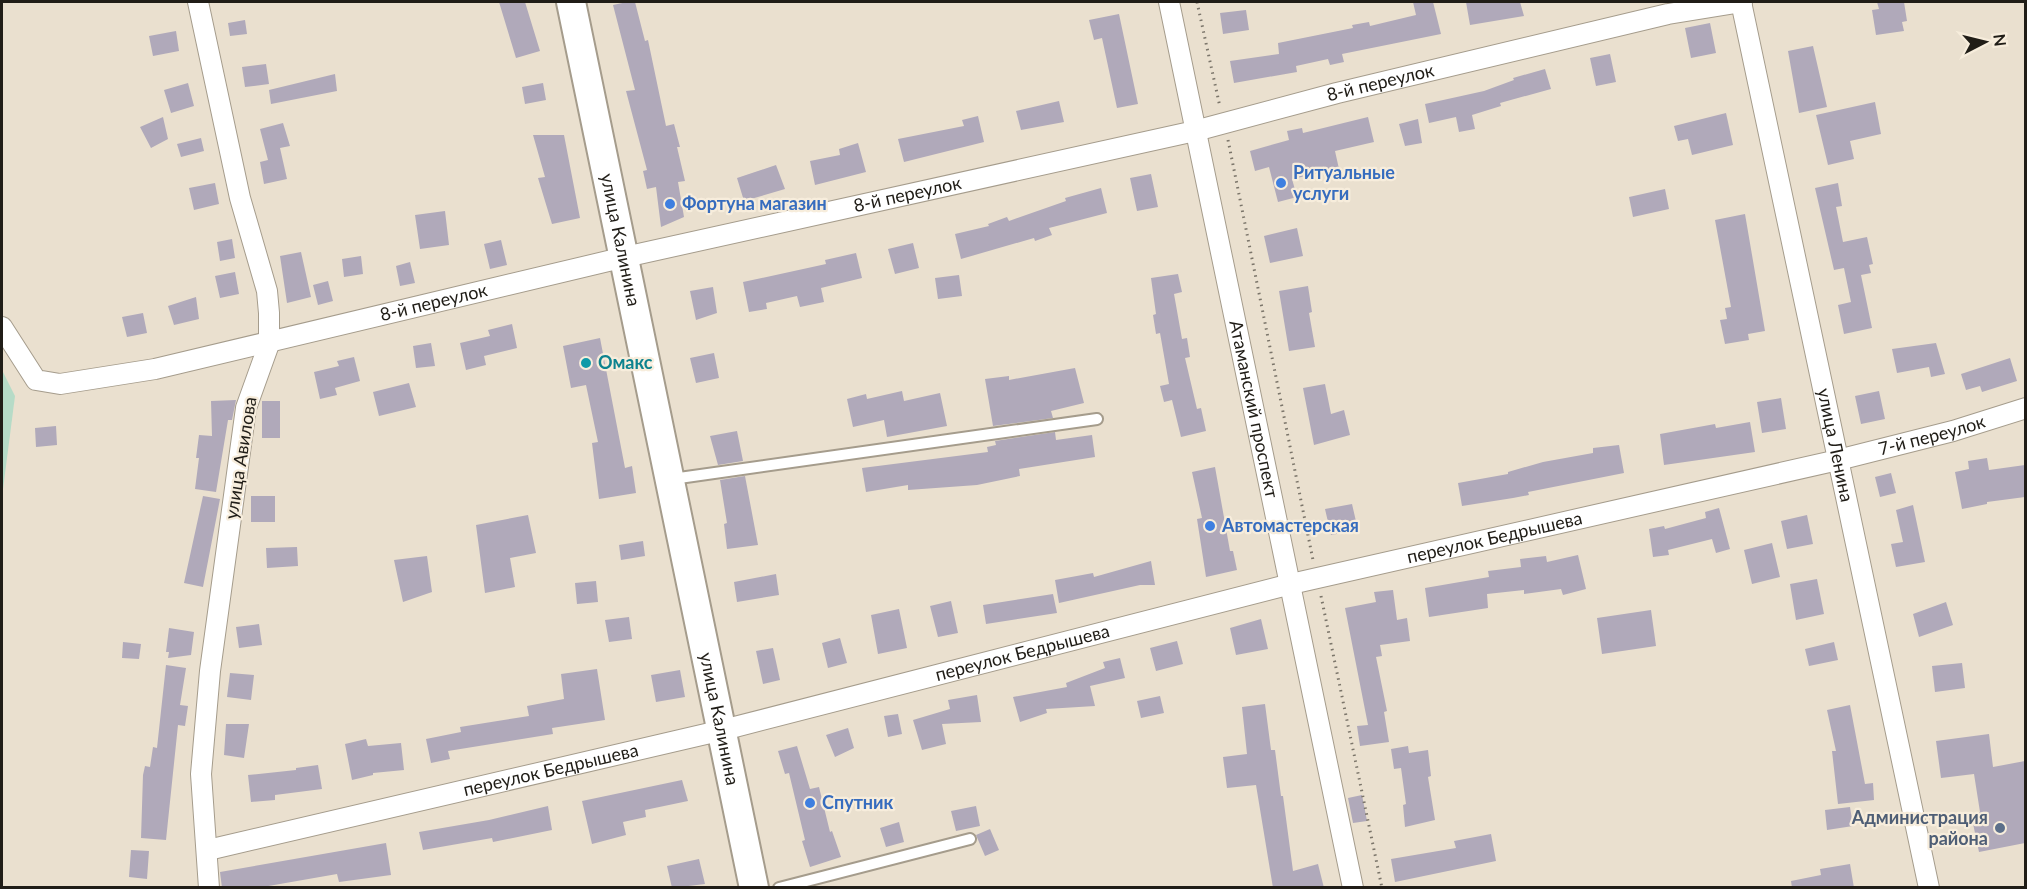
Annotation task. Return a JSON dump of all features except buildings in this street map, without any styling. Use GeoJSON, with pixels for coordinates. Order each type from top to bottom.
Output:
{"type":"FeatureCollection","features":[{"type":"Feature","properties":{"kind":"main road","name":"улица Калинина"},"geometry":{"type":"LineString","coordinates":[[571,2],[754,888]]}},
{"type":"Feature","properties":{"kind":"street","name":"улица Авилова"},"geometry":{"type":"LineString","coordinates":[[198,2],[240,198],[267,291],[269,344],[246,408],[210,671],[201,774],[209,888]]}},
{"type":"Feature","properties":{"kind":"street","name":"Атаманский проспект"},"geometry":{"type":"LineString","coordinates":[[1169,2],[1353,888]]}},
{"type":"Feature","properties":{"kind":"street","name":"8-й переулок"},"geometry":{"type":"LineString","coordinates":[[2,327],[36,380],[60,384],[154,369],[269,344],[625,257],[1195,131],[1338,93],[1668,14],[1741,2]]}},
{"type":"Feature","properties":{"kind":"street","name":"улица Ленина"},"geometry":{"type":"LineString","coordinates":[[1741,2],[1929,888]]}},
{"type":"Feature","properties":{"kind":"street","name":"7-й переулок"},"geometry":{"type":"LineString","coordinates":[[1838,460],[1953,431],[2025,408]]}},
{"type":"Feature","properties":{"kind":"street","name":"переулок Бедрышева"},"geometry":{"type":"LineString","coordinates":[[208,850],[723,730],[1291,584],[1838,460]]}},
{"type":"Feature","properties":{"kind":"lane"},"geometry":{"type":"LineString","coordinates":[[671,479],[1096,419]]}},
{"type":"Feature","properties":{"kind":"lane"},"geometry":{"type":"LineString","coordinates":[[779,888],[970,839]]}},
{"type":"Feature","properties":{"kind":"path"},"geometry":{"type":"LineString","coordinates":[[1197,2],[1257,276],[1382,888]]}},
{"type":"Feature","properties":{"kind":"green space"},"geometry":{"type":"Polygon","coordinates":[[[2,370],[15,396],[2,497],[2,370]]]}},
{"type":"Feature","properties":{"kind":"place","name":"Ритуальные услуги"},"geometry":{"type":"Point","coordinates":[1281,183]}},
{"type":"Feature","properties":{"kind":"place","name":"Фортуна магазин"},"geometry":{"type":"Point","coordinates":[670,204]}},
{"type":"Feature","properties":{"kind":"place","name":"Омакс"},"geometry":{"type":"Point","coordinates":[586,363]}},
{"type":"Feature","properties":{"kind":"place","name":"Автомастерская"},"geometry":{"type":"Point","coordinates":[1210,526]}},
{"type":"Feature","properties":{"kind":"place","name":"Спутник"},"geometry":{"type":"Point","coordinates":[810,803]}},
{"type":"Feature","properties":{"kind":"place","name":"Администрация района"},"geometry":{"type":"Point","coordinates":[2000,828]}}]}
